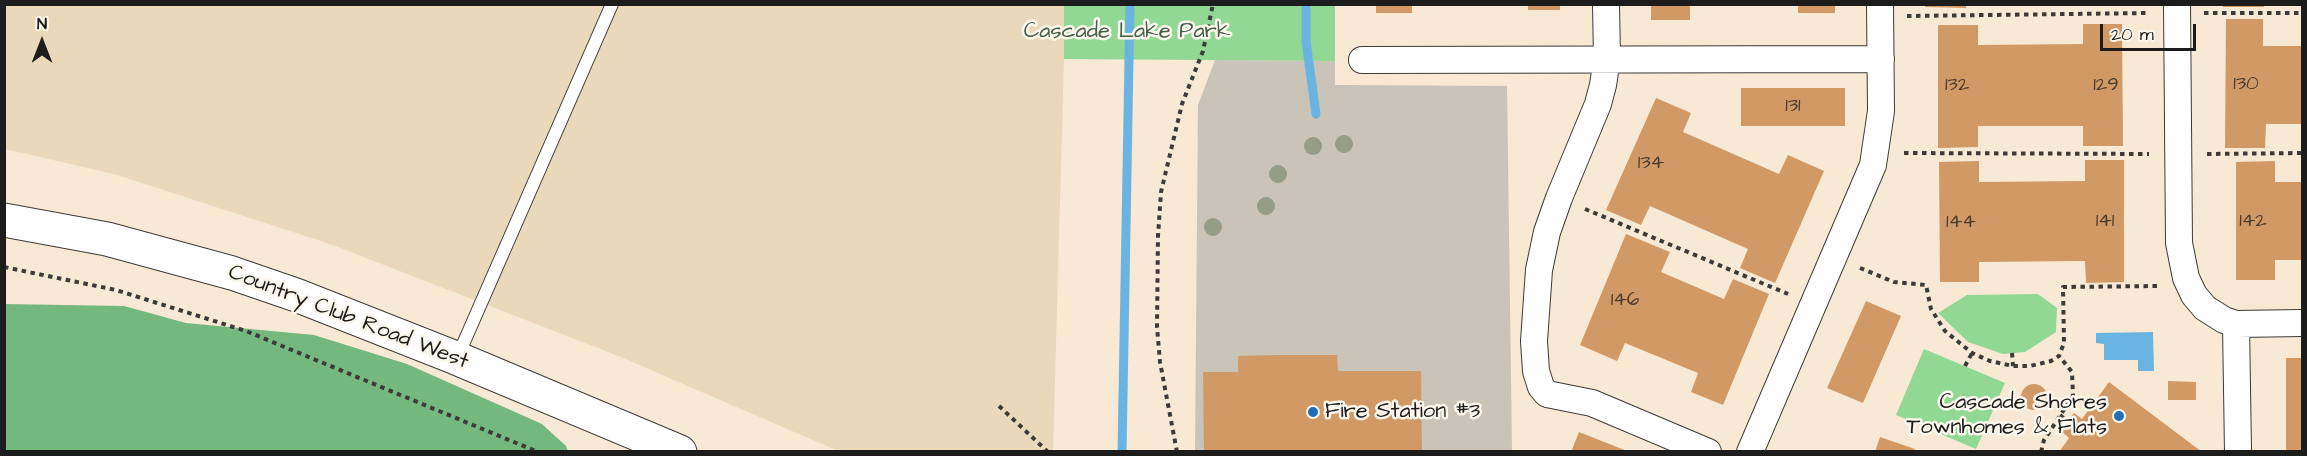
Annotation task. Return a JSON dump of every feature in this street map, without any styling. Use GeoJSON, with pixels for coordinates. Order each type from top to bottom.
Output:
{"type":"FeatureCollection","features":[{"type":"Feature","properties":{"kind":"main road","name":"Country Club Road West"},"geometry":{"type":"LineString","coordinates":[[4,220],[107,239],[232,273],[296,295],[456,358],[680,452]]}},
{"type":"Feature","properties":{"kind":"street"},"geometry":{"type":"LineString","coordinates":[[1606,4],[1607,59],[1598,104],[1559,198],[1547,232],[1539,270],[1533,341],[1536,371],[1541,387],[1547,394],[1592,403],[1708,452]]}},
{"type":"Feature","properties":{"kind":"street"},"geometry":{"type":"LineString","coordinates":[[2178,9],[2180,243],[2181,259],[2190,286],[2205,308],[2236,324],[2302,323]]}},
{"type":"Feature","properties":{"kind":"street"},"geometry":{"type":"LineString","coordinates":[[1750,452],[1866,186],[1876,153],[1881,111],[1880,10]]}},
{"type":"Feature","properties":{"kind":"street"},"geometry":{"type":"LineString","coordinates":[[1362,60],[1881,59]]}},
{"type":"Feature","properties":{"kind":"street"},"geometry":{"type":"LineString","coordinates":[[2236,324],[2238,452]]}},
{"type":"Feature","properties":{"kind":"lane"},"geometry":{"type":"LineString","coordinates":[[456,358],[612,4]]}},
{"type":"Feature","properties":{"kind":"path"},"geometry":{"type":"LineString","coordinates":[[1177,452],[1160,362],[1157,327],[1156,274],[1160,203],[1182,104],[1203,51],[1213,4]]}},
{"type":"Feature","properties":{"kind":"path"},"geometry":{"type":"LineString","coordinates":[[1880,10],[2178,9],[2302,13]]}},
{"type":"Feature","properties":{"kind":"path"},"geometry":{"type":"LineString","coordinates":[[1876,153],[2302,153]]}},
{"type":"Feature","properties":{"kind":"path"},"geometry":{"type":"LineString","coordinates":[[1559,198],[1814,305]]}},
{"type":"Feature","properties":{"kind":"path"},"geometry":{"type":"LineString","coordinates":[[1834,258],[1894,282],[1926,285],[1931,309],[1945,331],[1972,353],[1990,361],[2013,366],[2030,366],[2051,361],[2059,356],[2064,343],[2063,287],[2190,286]]}},
{"type":"Feature","properties":{"kind":"path"},"geometry":{"type":"LineString","coordinates":[[4,267],[116,290],[246,331],[538,452]]}},
{"type":"Feature","properties":{"kind":"path"},"geometry":{"type":"LineString","coordinates":[[1965,366],[1972,353]]}},
{"type":"Feature","properties":{"kind":"path"},"geometry":{"type":"LineString","coordinates":[[2012,353],[2013,366]]}},
{"type":"Feature","properties":{"kind":"path"},"geometry":{"type":"LineString","coordinates":[[2041,452],[2044,440],[2073,396],[2072,372],[2059,356]]}},
{"type":"Feature","properties":{"kind":"path"},"geometry":{"type":"LineString","coordinates":[[999,406],[1048,452]]}},
{"type":"Feature","properties":{"kind":"path"},"geometry":{"type":"LineString","coordinates":[[2060,415],[2067,421]]}},
{"type":"Feature","properties":{"kind":"shaded area"},"geometry":{"type":"Polygon","coordinates":[[[5,5],[1064,5],[1053,451],[838,451],[621,357],[330,244],[114,174],[5,149],[5,5]]]}},
{"type":"Feature","properties":{"kind":"shaded area"},"geometry":{"type":"Polygon","coordinates":[[[1215,60],[1335,61],[1335,85],[1507,86],[1512,451],[1195,452],[1198,105],[1215,60]]]}},
{"type":"Feature","properties":{"kind":"green space","name":"Cascade Lake Park"},"geometry":{"type":"Polygon","coordinates":[[[1064,5],[1335,5],[1335,61],[1064,59],[1064,5]]]}},
{"type":"Feature","properties":{"kind":"green space"},"geometry":{"type":"Polygon","coordinates":[[[2038,294],[2057,308],[2056,332],[2025,352],[2003,354],[1968,342],[1938,313],[1967,295],[2038,294]]]}},
{"type":"Feature","properties":{"kind":"green space"},"geometry":{"type":"Polygon","coordinates":[[[4,304],[124,306],[186,323],[314,335],[407,364],[542,424],[566,446],[568,451],[5,451],[4,304]]]}},
{"type":"Feature","properties":{"kind":"green space"},"geometry":{"type":"Polygon","coordinates":[[[1924,349],[2005,383],[1976,449],[1896,415],[1924,349]]]}},
{"type":"Feature","properties":{"kind":"water"},"geometry":{"type":"Polygon","coordinates":[[[2153,332],[2154,371],[2138,371],[2138,360],[2104,360],[2104,344],[2096,343],[2096,333],[2153,332]]]}},
{"type":"Feature","properties":{"kind":"building"},"geometry":{"type":"Polygon","coordinates":[[[1376,4],[1412,4],[1412,13],[1376,13],[1376,4]]]}},
{"type":"Feature","properties":{"kind":"building"},"geometry":{"type":"Polygon","coordinates":[[[1528,4],[1560,4],[1560,10],[1528,10],[1528,4]]]}},
{"type":"Feature","properties":{"kind":"building"},"geometry":{"type":"Polygon","coordinates":[[[1651,4],[1690,4],[1690,20],[1651,20],[1651,4]]]}},
{"type":"Feature","properties":{"kind":"building"},"geometry":{"type":"Polygon","coordinates":[[[1798,4],[1835,4],[1835,13],[1798,13],[1798,4]]]}},
{"type":"Feature","properties":{"kind":"building"},"geometry":{"type":"Polygon","coordinates":[[[1925,4],[1966,4],[1966,8],[1925,7],[1925,4]]]}},
{"type":"Feature","properties":{"kind":"building"},"geometry":{"type":"Polygon","coordinates":[[[2223,4],[2264,4],[2264,7],[2223,7],[2223,4]]]}},
{"type":"Feature","properties":{"kind":"building"},"geometry":{"type":"Polygon","coordinates":[[[2226,19],[2263,19],[2263,46],[2302,46],[2302,124],[2266,124],[2265,148],[2225,148],[2226,19]]]}},
{"type":"Feature","properties":{"kind":"building"},"geometry":{"type":"Polygon","coordinates":[[[2083,24],[2122,24],[2123,146],[2083,146],[2083,126],[1978,126],[1978,147],[1938,148],[1938,25],[1978,25],[1978,45],[2083,44],[2083,24]]]}},
{"type":"Feature","properties":{"kind":"building"},"geometry":{"type":"Polygon","coordinates":[[[1741,88],[1845,88],[1845,126],[1741,126],[1741,88]]]}},
{"type":"Feature","properties":{"kind":"building"},"geometry":{"type":"Polygon","coordinates":[[[1656,98],[1691,113],[1683,132],[1779,174],[1788,155],[1824,171],[1775,283],[1740,268],[1748,249],[1650,206],[1641,225],[1606,210],[1656,98]]]}},
{"type":"Feature","properties":{"kind":"building"},"geometry":{"type":"Polygon","coordinates":[[[2085,160],[2124,160],[2124,282],[2086,283],[2085,261],[1979,262],[1979,282],[1940,282],[1939,162],[1979,161],[1979,182],[2085,181],[2085,160]]]}},
{"type":"Feature","properties":{"kind":"building"},"geometry":{"type":"Polygon","coordinates":[[[2275,161],[2275,182],[2302,182],[2302,260],[2275,260],[2275,280],[2236,280],[2236,162],[2275,161]]]}},
{"type":"Feature","properties":{"kind":"building"},"geometry":{"type":"Polygon","coordinates":[[[1626,234],[1670,252],[1661,272],[1724,299],[1733,279],[1769,294],[1723,405],[1691,392],[1698,373],[1625,343],[1617,361],[1580,345],[1626,234]]]}},
{"type":"Feature","properties":{"kind":"building"},"geometry":{"type":"Polygon","coordinates":[[[1866,301],[1901,316],[1863,403],[1827,388],[1866,301]]]}},
{"type":"Feature","properties":{"kind":"building","name":"Fire Station #3"},"geometry":{"type":"Polygon","coordinates":[[[1337,355],[1338,371],[1421,371],[1422,452],[1204,452],[1203,372],[1238,372],[1238,356],[1337,355]]]}},
{"type":"Feature","properties":{"kind":"building"},"geometry":{"type":"Polygon","coordinates":[[[2286,358],[2302,358],[2302,452],[2286,452],[2286,358]]]}},
{"type":"Feature","properties":{"kind":"building"},"geometry":{"type":"Polygon","coordinates":[[[2168,381],[2196,382],[2196,400],[2168,400],[2168,381]]]}},
{"type":"Feature","properties":{"kind":"building","name":"Cascade Shores Townhomes & Flats"},"geometry":{"type":"Polygon","coordinates":[[[2109,382],[2202,452],[2059,452],[2069,438],[2060,430],[2074,413],[2082,419],[2109,382]]]}},
{"type":"Feature","properties":{"kind":"building"},"geometry":{"type":"Polygon","coordinates":[[[2034,384],[2043,388],[2047,397],[2043,406],[2034,410],[2025,406],[2021,397],[2025,388],[2034,384]]]}},
{"type":"Feature","properties":{"kind":"building"},"geometry":{"type":"Polygon","coordinates":[[[1579,432],[1627,451],[1627,452],[1571,452],[1579,432]]]}},
{"type":"Feature","properties":{"kind":"building"},"geometry":{"type":"Polygon","coordinates":[[[1880,437],[1915,449],[1914,452],[1875,452],[1880,437]]]}},
{"type":"Feature","properties":{"kind":"waterway"},"geometry":{"type":"LineString","coordinates":[[1122,452],[1130,4]]}},
{"type":"Feature","properties":{"kind":"waterway"},"geometry":{"type":"LineString","coordinates":[[1306,4],[1306,41],[1316,114]]}},
{"type":"Feature","properties":{"kind":"place","name":"Fire Station #3"},"geometry":{"type":"Point","coordinates":[1313,412]}},
{"type":"Feature","properties":{"kind":"place","name":"Cascade Shores Townhomes & Flats"},"geometry":{"type":"Point","coordinates":[2119,416]}}]}
